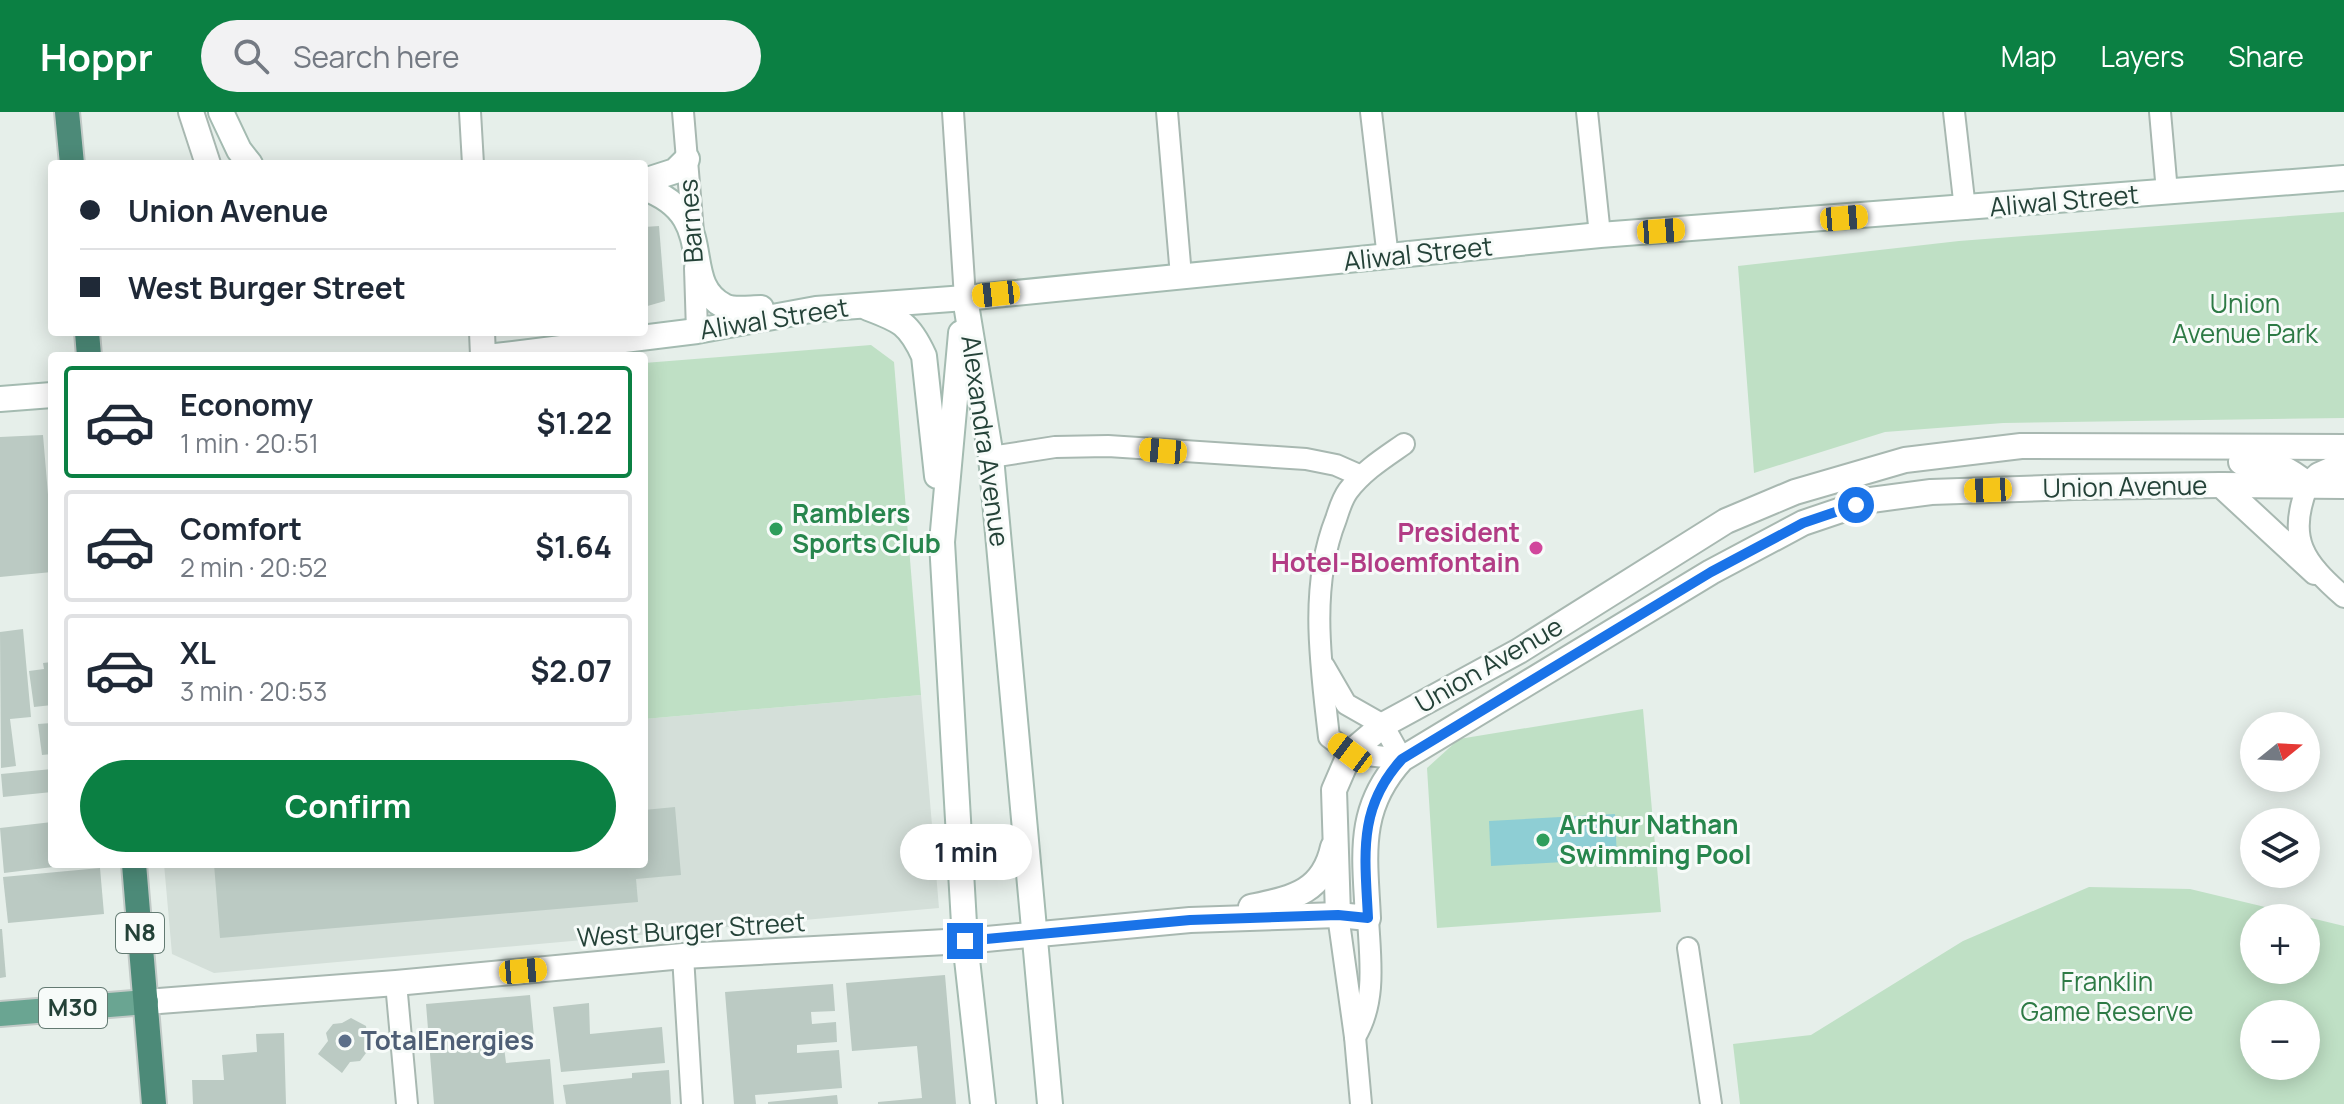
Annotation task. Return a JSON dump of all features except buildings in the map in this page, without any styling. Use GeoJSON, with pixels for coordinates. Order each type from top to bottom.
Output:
{"type":"FeatureCollection","features":[{"type":"Feature","properties":{"kind":"highway"},"geometry":{"type":"LineString","coordinates":[[67,112],[72,160]]}},
{"type":"Feature","properties":{"kind":"highway","name":"N8"},"geometry":{"type":"LineString","coordinates":[[134,868],[154,1104]]}},
{"type":"Feature","properties":{"kind":"main road","name":"West Burger Street"},"geometry":{"type":"LineString","coordinates":[[0,1014],[146,1002]]}},
{"type":"Feature","properties":{"kind":"street"},"geometry":{"type":"LineString","coordinates":[[191,112],[207,160]]}},
{"type":"Feature","properties":{"kind":"street"},"geometry":{"type":"LineString","coordinates":[[221,112],[247,160]]}},
{"type":"Feature","properties":{"kind":"street"},"geometry":{"type":"LineString","coordinates":[[470,112],[473,160]]}},
{"type":"Feature","properties":{"kind":"street","name":"Barnes"},"geometry":{"type":"LineString","coordinates":[[683,112],[697,331]]}},
{"type":"Feature","properties":{"kind":"street"},"geometry":{"type":"LineString","coordinates":[[953,112],[965,298]]}},
{"type":"Feature","properties":{"kind":"street"},"geometry":{"type":"LineString","coordinates":[[1167,112],[1181,276]]}},
{"type":"Feature","properties":{"kind":"street"},"geometry":{"type":"LineString","coordinates":[[1371,112],[1388,258]]}},
{"type":"Feature","properties":{"kind":"street"},"geometry":{"type":"LineString","coordinates":[[1587,112],[1600,235]]}},
{"type":"Feature","properties":{"kind":"street"},"geometry":{"type":"LineString","coordinates":[[1954,112],[1965,209]]}},
{"type":"Feature","properties":{"kind":"street"},"geometry":{"type":"LineString","coordinates":[[2160,112],[2167,192]]}},
{"type":"Feature","properties":{"kind":"street"},"geometry":{"type":"LineString","coordinates":[[648,180],[675,171],[687,159]]}},
{"type":"Feature","properties":{"kind":"street","name":"Aliwal Street"},"geometry":{"type":"LineString","coordinates":[[528,352],[697,331],[816,309],[965,298],[1600,235],[2344,178]]}},
{"type":"Feature","properties":{"kind":"street"},"geometry":{"type":"LineString","coordinates":[[648,189],[666,196],[684,214],[693,234],[702,280],[713,298],[726,308],[816,309]]}},
{"type":"Feature","properties":{"kind":"street","name":"Alexandra Avenue"},"geometry":{"type":"LineString","coordinates":[[965,298],[991,457],[1050,1104]]}},
{"type":"Feature","properties":{"kind":"street","name":"Alexandra Avenue"},"geometry":{"type":"LineString","coordinates":[[965,298],[942,542],[965,941],[983,1104]]}},
{"type":"Feature","properties":{"kind":"street"},"geometry":{"type":"LineString","coordinates":[[860,306],[901,320],[918,341],[924,356],[930,388],[942,542]]}},
{"type":"Feature","properties":{"kind":"street"},"geometry":{"type":"LineString","coordinates":[[0,399],[48,395]]}},
{"type":"Feature","properties":{"kind":"street"},"geometry":{"type":"LineString","coordinates":[[1402,759],[1350,753],[1329,737],[1320,659],[1324,558],[1346,494],[1361,476],[1404,444]]}},
{"type":"Feature","properties":{"kind":"street"},"geometry":{"type":"LineString","coordinates":[[991,457],[1055,447],[1108,446],[1306,459],[1336,465],[1361,476]]}},
{"type":"Feature","properties":{"kind":"street"},"geometry":{"type":"LineString","coordinates":[[2021,446],[2080,457],[2268,462],[2282,467],[2308,485]]}},
{"type":"Feature","properties":{"kind":"street","name":"Union Avenue"},"geometry":{"type":"LineString","coordinates":[[1338,915],[1334,790],[1350,753],[1383,725],[1519,651],[1726,521],[1780,498],[1905,460],[2021,446],[2344,447]]}},
{"type":"Feature","properties":{"kind":"street"},"geometry":{"type":"LineString","coordinates":[[2315,572],[2301,544],[2298,528],[2300,504],[2308,485],[2319,475],[2344,464]]}},
{"type":"Feature","properties":{"kind":"street"},"geometry":{"type":"LineString","coordinates":[[2221,485],[2344,597]]}},
{"type":"Feature","properties":{"kind":"street","name":"Union Avenue"},"geometry":{"type":"LineString","coordinates":[[1355,1037],[1367,1013],[1370,995],[1365,843],[1369,817],[1384,778],[1402,759],[1681,590],[1803,523],[1871,500],[1931,492],[2221,485],[2344,486]]}},
{"type":"Feature","properties":{"kind":"street"},"geometry":{"type":"LineString","coordinates":[[1662,561],[1681,590]]}},
{"type":"Feature","properties":{"kind":"street"},"geometry":{"type":"LineString","coordinates":[[1320,659],[1346,704],[1383,725],[1402,759]]}},
{"type":"Feature","properties":{"kind":"street"},"geometry":{"type":"LineString","coordinates":[[1190,920],[1288,899],[1307,891],[1329,864],[1336,834]]}},
{"type":"Feature","properties":{"kind":"street"},"geometry":{"type":"LineString","coordinates":[[1338,915],[1361,1104]]}},
{"type":"Feature","properties":{"kind":"street","name":"West Burger Street"},"geometry":{"type":"LineString","coordinates":[[146,1002],[396,983],[683,956],[965,941],[1190,920],[1338,915],[1368,918]]}},
{"type":"Feature","properties":{"kind":"street"},"geometry":{"type":"LineString","coordinates":[[1688,948],[1711,1104]]}},
{"type":"Feature","properties":{"kind":"street"},"geometry":{"type":"LineString","coordinates":[[683,956],[692,1104]]}},
{"type":"Feature","properties":{"kind":"street"},"geometry":{"type":"LineString","coordinates":[[396,983],[407,1104]]}},
{"type":"Feature","properties":{"kind":"shaded area"},"geometry":{"type":"Polygon","coordinates":[[[921,695],[939,908],[214,973],[172,954],[164,868],[648,868],[648,719],[921,695]]]}},
{"type":"Feature","properties":{"kind":"green space","name":"Union Avenue Park"},"geometry":{"type":"Polygon","coordinates":[[[2344,212],[2344,418],[2003,423],[1885,432],[1754,473],[1738,266],[1959,241],[2344,212]]]}},
{"type":"Feature","properties":{"kind":"green space","name":"Ramblers Sports Club"},"geometry":{"type":"Polygon","coordinates":[[[871,345],[894,362],[921,695],[648,719],[648,363],[871,345]]]}},
{"type":"Feature","properties":{"kind":"green space","name":"Arthur Nathan Swimming Pool"},"geometry":{"type":"Polygon","coordinates":[[[1643,709],[1661,912],[1437,928],[1427,768],[1459,739],[1643,709]]]}},
{"type":"Feature","properties":{"kind":"green space","name":"Franklin Game Reserve"},"geometry":{"type":"Polygon","coordinates":[[[2089,887],[2190,889],[2252,904],[2240,904],[2240,984],[2320,984],[2320,920],[2344,926],[2344,1104],[1740,1104],[1733,1044],[1811,1035],[1963,941],[2089,887]]]}},
{"type":"Feature","properties":{"kind":"water"},"geometry":{"type":"Polygon","coordinates":[[[1615,814],[1617,859],[1491,866],[1489,821],[1615,814]]]}},
{"type":"Feature","properties":{"kind":"place","name":"Ramblers Sports Club"},"geometry":{"type":"Point","coordinates":[776,529]}},
{"type":"Feature","properties":{"kind":"place","name":"President Hotel-Bloemfontain"},"geometry":{"type":"Point","coordinates":[1536,548]}},
{"type":"Feature","properties":{"kind":"place","name":"Arthur Nathan Swimming Pool"},"geometry":{"type":"Point","coordinates":[1543,840]}},
{"type":"Feature","properties":{"kind":"place","name":"TotalEnergies"},"geometry":{"type":"Point","coordinates":[345,1041]}},
{"type":"Feature","properties":{"kind":"route"},"geometry":{"type":"LineString","coordinates":[[965,941],[1190,920],[1338,915],[1368,918],[1365,843],[1369,817],[1384,778],[1402,759],[1711,572],[1803,523],[1856,505]]}}]}
